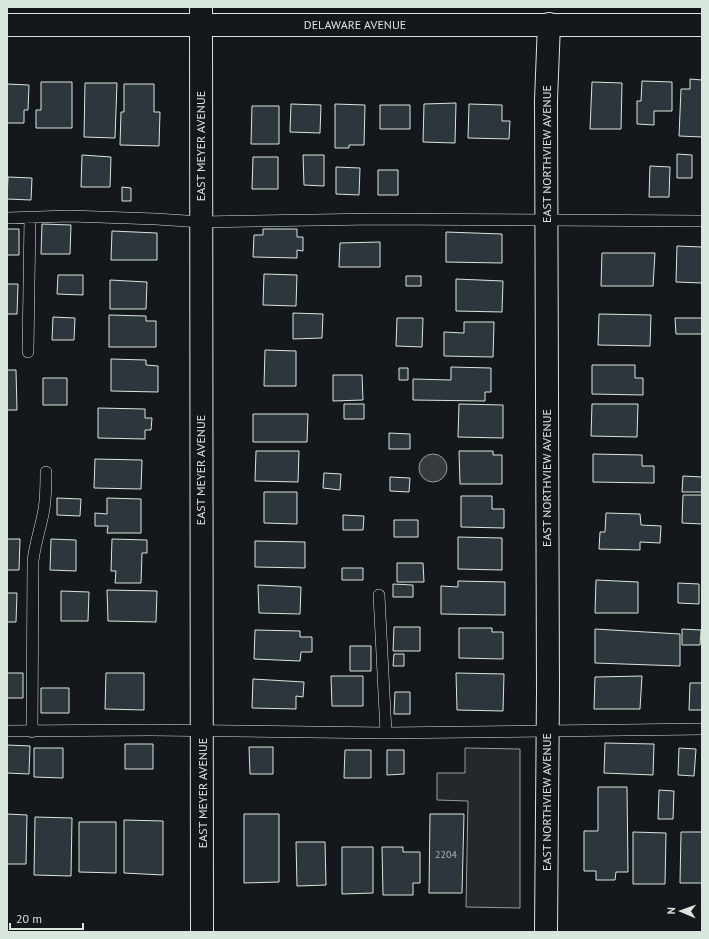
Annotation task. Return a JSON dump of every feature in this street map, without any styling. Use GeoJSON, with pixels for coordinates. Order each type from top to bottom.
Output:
{"type":"FeatureCollection","features":[{"type":"Feature","properties":{"kind":"street","name":"DELAWARE AVENUE"},"geometry":{"type":"LineString","coordinates":[[7,25],[201,16],[549,24],[702,25]]}},
{"type":"Feature","properties":{"kind":"street","name":"EAST MEYER AVENUE"},"geometry":{"type":"LineString","coordinates":[[201,16],[201,488],[203,730],[202,932]]}},
{"type":"Feature","properties":{"kind":"street","name":"EAST NORTHVIEW AVENUE"},"geometry":{"type":"LineString","coordinates":[[546,932],[546,108],[549,24]]}},
{"type":"Feature","properties":{"kind":"lane"},"geometry":{"type":"LineString","coordinates":[[7,218],[70,216],[201,222],[322,219],[702,221]]}},
{"type":"Feature","properties":{"kind":"lane"},"geometry":{"type":"LineString","coordinates":[[28,352],[30,217]]}},
{"type":"Feature","properties":{"kind":"lane"},"geometry":{"type":"LineString","coordinates":[[32,732],[33,561],[34,546],[44,510],[46,472]]}},
{"type":"Feature","properties":{"kind":"lane"},"geometry":{"type":"LineString","coordinates":[[379,595],[386,733]]}},
{"type":"Feature","properties":{"kind":"lane"},"geometry":{"type":"LineString","coordinates":[[7,731],[203,730],[386,733],[702,729]]}},
{"type":"Feature","properties":{"kind":"shaded area"},"geometry":{"type":"Polygon","coordinates":[[[433,454],[443,458],[447,468],[443,478],[433,482],[423,478],[419,468],[423,458],[433,454]]]}},
{"type":"Feature","properties":{"kind":"shaded area"},"geometry":{"type":"Polygon","coordinates":[[[465,748],[520,749],[520,908],[466,907],[468,801],[437,800],[437,773],[465,773],[465,748]]]}},
{"type":"Feature","properties":{"kind":"building"},"geometry":{"type":"Polygon","coordinates":[[[690,79],[702,80],[702,137],[679,136],[681,89],[690,89],[690,79]]]}},
{"type":"Feature","properties":{"kind":"building"},"geometry":{"type":"Polygon","coordinates":[[[642,81],[672,82],[672,111],[654,111],[654,125],[637,124],[637,101],[641,101],[642,81]]]}},
{"type":"Feature","properties":{"kind":"building"},"geometry":{"type":"Polygon","coordinates":[[[41,82],[72,82],[72,128],[36,128],[36,110],[41,110],[41,82]]]}},
{"type":"Feature","properties":{"kind":"building"},"geometry":{"type":"Polygon","coordinates":[[[592,82],[622,83],[621,129],[590,129],[592,82]]]}},
{"type":"Feature","properties":{"kind":"building"},"geometry":{"type":"Polygon","coordinates":[[[85,83],[117,83],[115,138],[84,137],[85,83]]]}},
{"type":"Feature","properties":{"kind":"building"},"geometry":{"type":"Polygon","coordinates":[[[7,84],[29,85],[28,110],[24,110],[24,123],[7,123],[7,84]]]}},
{"type":"Feature","properties":{"kind":"building"},"geometry":{"type":"Polygon","coordinates":[[[124,84],[154,84],[154,112],[160,112],[159,146],[120,145],[121,112],[124,112],[124,84]]]}},
{"type":"Feature","properties":{"kind":"building"},"geometry":{"type":"Polygon","coordinates":[[[456,103],[455,143],[423,142],[424,104],[456,103]]]}},
{"type":"Feature","properties":{"kind":"building"},"geometry":{"type":"Polygon","coordinates":[[[291,104],[321,105],[320,133],[290,132],[291,104]]]}},
{"type":"Feature","properties":{"kind":"building"},"geometry":{"type":"Polygon","coordinates":[[[335,104],[365,105],[364,145],[349,145],[349,148],[335,148],[335,104]]]}},
{"type":"Feature","properties":{"kind":"building"},"geometry":{"type":"Polygon","coordinates":[[[469,104],[502,105],[502,121],[510,121],[509,139],[468,138],[469,104]]]}},
{"type":"Feature","properties":{"kind":"building"},"geometry":{"type":"Polygon","coordinates":[[[380,105],[410,105],[410,129],[380,129],[380,105]]]}},
{"type":"Feature","properties":{"kind":"building"},"geometry":{"type":"Polygon","coordinates":[[[252,106],[279,106],[279,144],[251,144],[252,106]]]}},
{"type":"Feature","properties":{"kind":"building"},"geometry":{"type":"Polygon","coordinates":[[[677,154],[692,155],[692,178],[677,178],[677,154]]]}},
{"type":"Feature","properties":{"kind":"building"},"geometry":{"type":"Polygon","coordinates":[[[82,155],[111,157],[110,187],[81,187],[82,155]]]}},
{"type":"Feature","properties":{"kind":"building"},"geometry":{"type":"Polygon","coordinates":[[[303,155],[324,155],[324,186],[304,185],[303,155]]]}},
{"type":"Feature","properties":{"kind":"building"},"geometry":{"type":"Polygon","coordinates":[[[253,157],[278,157],[278,189],[252,189],[253,157]]]}},
{"type":"Feature","properties":{"kind":"building"},"geometry":{"type":"Polygon","coordinates":[[[650,166],[670,167],[669,197],[649,197],[650,166]]]}},
{"type":"Feature","properties":{"kind":"building"},"geometry":{"type":"Polygon","coordinates":[[[336,167],[360,168],[359,195],[336,194],[336,167]]]}},
{"type":"Feature","properties":{"kind":"building"},"geometry":{"type":"Polygon","coordinates":[[[378,170],[398,170],[398,195],[378,195],[378,170]]]}},
{"type":"Feature","properties":{"kind":"building"},"geometry":{"type":"Polygon","coordinates":[[[8,177],[32,178],[31,200],[7,199],[8,177]]]}},
{"type":"Feature","properties":{"kind":"building"},"geometry":{"type":"Polygon","coordinates":[[[122,187],[131,188],[131,201],[122,201],[122,187]]]}},
{"type":"Feature","properties":{"kind":"building"},"geometry":{"type":"Polygon","coordinates":[[[42,224],[71,225],[70,254],[41,254],[42,224]]]}},
{"type":"Feature","properties":{"kind":"building"},"geometry":{"type":"Polygon","coordinates":[[[7,229],[19,229],[19,255],[7,255],[7,229]]]}},
{"type":"Feature","properties":{"kind":"building"},"geometry":{"type":"Polygon","coordinates":[[[263,229],[297,229],[297,237],[303,237],[303,251],[297,250],[297,258],[253,257],[254,235],[263,235],[263,229]]]}},
{"type":"Feature","properties":{"kind":"building"},"geometry":{"type":"Polygon","coordinates":[[[112,231],[157,233],[157,260],[111,260],[112,231]]]}},
{"type":"Feature","properties":{"kind":"building"},"geometry":{"type":"Polygon","coordinates":[[[446,232],[502,234],[502,263],[446,262],[446,232]]]}},
{"type":"Feature","properties":{"kind":"building"},"geometry":{"type":"Polygon","coordinates":[[[380,242],[380,267],[339,267],[340,243],[380,242]]]}},
{"type":"Feature","properties":{"kind":"building"},"geometry":{"type":"Polygon","coordinates":[[[677,246],[702,247],[702,283],[676,282],[677,246]]]}},
{"type":"Feature","properties":{"kind":"building"},"geometry":{"type":"Polygon","coordinates":[[[602,253],[655,253],[653,286],[601,286],[602,253]]]}},
{"type":"Feature","properties":{"kind":"building"},"geometry":{"type":"Polygon","coordinates":[[[264,274],[297,275],[296,306],[263,305],[264,274]]]}},
{"type":"Feature","properties":{"kind":"building"},"geometry":{"type":"Polygon","coordinates":[[[58,275],[83,275],[83,295],[57,294],[58,275]]]}},
{"type":"Feature","properties":{"kind":"building"},"geometry":{"type":"Polygon","coordinates":[[[406,276],[421,276],[421,286],[406,286],[406,276]]]}},
{"type":"Feature","properties":{"kind":"building"},"geometry":{"type":"Polygon","coordinates":[[[456,279],[503,281],[502,312],[456,311],[456,279]]]}},
{"type":"Feature","properties":{"kind":"building"},"geometry":{"type":"Polygon","coordinates":[[[110,280],[147,282],[146,309],[110,309],[110,280]]]}},
{"type":"Feature","properties":{"kind":"building"},"geometry":{"type":"Polygon","coordinates":[[[7,284],[18,284],[17,314],[7,314],[7,284]]]}},
{"type":"Feature","properties":{"kind":"building"},"geometry":{"type":"Polygon","coordinates":[[[293,313],[323,314],[322,338],[293,339],[293,313]]]}},
{"type":"Feature","properties":{"kind":"building"},"geometry":{"type":"Polygon","coordinates":[[[599,314],[651,315],[650,346],[598,345],[599,314]]]}},
{"type":"Feature","properties":{"kind":"building"},"geometry":{"type":"Polygon","coordinates":[[[109,315],[146,316],[146,321],[156,321],[156,347],[109,347],[109,315]]]}},
{"type":"Feature","properties":{"kind":"building"},"geometry":{"type":"Polygon","coordinates":[[[53,317],[75,318],[74,340],[52,340],[53,317]]]}},
{"type":"Feature","properties":{"kind":"building"},"geometry":{"type":"Polygon","coordinates":[[[397,318],[423,318],[422,347],[396,346],[397,318]]]}},
{"type":"Feature","properties":{"kind":"building"},"geometry":{"type":"Polygon","coordinates":[[[675,318],[702,318],[702,334],[676,334],[675,318]]]}},
{"type":"Feature","properties":{"kind":"building"},"geometry":{"type":"Polygon","coordinates":[[[464,322],[494,322],[493,357],[444,356],[444,332],[464,333],[464,322]]]}},
{"type":"Feature","properties":{"kind":"building"},"geometry":{"type":"Polygon","coordinates":[[[265,350],[296,351],[296,386],[264,386],[265,350]]]}},
{"type":"Feature","properties":{"kind":"building"},"geometry":{"type":"Polygon","coordinates":[[[111,359],[146,360],[146,365],[158,366],[158,392],[111,391],[111,359]]]}},
{"type":"Feature","properties":{"kind":"building"},"geometry":{"type":"Polygon","coordinates":[[[592,365],[635,365],[635,378],[643,378],[643,395],[592,394],[592,365]]]}},
{"type":"Feature","properties":{"kind":"building"},"geometry":{"type":"Polygon","coordinates":[[[451,367],[491,368],[491,392],[485,392],[485,401],[413,400],[413,379],[451,380],[451,367]]]}},
{"type":"Feature","properties":{"kind":"building"},"geometry":{"type":"Polygon","coordinates":[[[399,368],[408,368],[408,380],[399,380],[399,368]]]}},
{"type":"Feature","properties":{"kind":"building"},"geometry":{"type":"Polygon","coordinates":[[[7,370],[16,370],[17,410],[7,410],[7,370]]]}},
{"type":"Feature","properties":{"kind":"building"},"geometry":{"type":"Polygon","coordinates":[[[333,375],[362,375],[363,400],[333,401],[333,375]]]}},
{"type":"Feature","properties":{"kind":"building"},"geometry":{"type":"Polygon","coordinates":[[[43,378],[67,378],[67,405],[43,405],[43,378]]]}},
{"type":"Feature","properties":{"kind":"building"},"geometry":{"type":"Polygon","coordinates":[[[344,404],[364,404],[364,419],[344,419],[344,404]]]}},
{"type":"Feature","properties":{"kind":"building"},"geometry":{"type":"Polygon","coordinates":[[[459,404],[503,405],[503,438],[458,437],[459,404]]]}},
{"type":"Feature","properties":{"kind":"building"},"geometry":{"type":"Polygon","coordinates":[[[592,404],[638,404],[637,437],[591,436],[592,404]]]}},
{"type":"Feature","properties":{"kind":"building"},"geometry":{"type":"Polygon","coordinates":[[[98,408],[145,409],[145,418],[152,418],[151,430],[145,430],[145,439],[98,438],[98,408]]]}},
{"type":"Feature","properties":{"kind":"building"},"geometry":{"type":"Polygon","coordinates":[[[253,414],[308,414],[307,442],[253,442],[253,414]]]}},
{"type":"Feature","properties":{"kind":"building"},"geometry":{"type":"Polygon","coordinates":[[[389,433],[410,434],[410,449],[389,449],[389,433]]]}},
{"type":"Feature","properties":{"kind":"building"},"geometry":{"type":"Polygon","coordinates":[[[256,451],[299,451],[298,482],[255,481],[256,451]]]}},
{"type":"Feature","properties":{"kind":"building"},"geometry":{"type":"Polygon","coordinates":[[[459,451],[493,451],[493,455],[502,455],[502,484],[460,484],[459,451]]]}},
{"type":"Feature","properties":{"kind":"building"},"geometry":{"type":"Polygon","coordinates":[[[593,454],[642,455],[642,466],[654,466],[654,483],[593,482],[593,454]]]}},
{"type":"Feature","properties":{"kind":"building"},"geometry":{"type":"Polygon","coordinates":[[[95,459],[142,460],[141,489],[94,488],[95,459]]]}},
{"type":"Feature","properties":{"kind":"building"},"geometry":{"type":"Polygon","coordinates":[[[324,473],[341,474],[340,490],[323,488],[324,473]]]}},
{"type":"Feature","properties":{"kind":"building"},"geometry":{"type":"Polygon","coordinates":[[[683,476],[702,477],[702,492],[682,492],[683,476]]]}},
{"type":"Feature","properties":{"kind":"building"},"geometry":{"type":"Polygon","coordinates":[[[390,477],[410,478],[409,492],[390,491],[390,477]]]}},
{"type":"Feature","properties":{"kind":"building"},"geometry":{"type":"Polygon","coordinates":[[[264,492],[297,492],[297,524],[264,523],[264,492]]]}},
{"type":"Feature","properties":{"kind":"building"},"geometry":{"type":"Polygon","coordinates":[[[683,495],[702,495],[702,524],[682,523],[683,495]]]}},
{"type":"Feature","properties":{"kind":"building"},"geometry":{"type":"Polygon","coordinates":[[[461,496],[492,496],[492,509],[504,509],[504,528],[461,527],[461,496]]]}},
{"type":"Feature","properties":{"kind":"building"},"geometry":{"type":"Polygon","coordinates":[[[57,498],[81,499],[80,516],[57,515],[57,498]]]}},
{"type":"Feature","properties":{"kind":"building"},"geometry":{"type":"Polygon","coordinates":[[[107,498],[141,499],[141,533],[107,533],[108,526],[95,526],[95,513],[107,514],[107,498]]]}},
{"type":"Feature","properties":{"kind":"building"},"geometry":{"type":"Polygon","coordinates":[[[606,513],[640,514],[641,525],[661,526],[660,543],[640,542],[640,550],[599,549],[600,532],[605,532],[606,513]]]}},
{"type":"Feature","properties":{"kind":"building"},"geometry":{"type":"Polygon","coordinates":[[[343,515],[364,516],[363,530],[343,530],[343,515]]]}},
{"type":"Feature","properties":{"kind":"building"},"geometry":{"type":"Polygon","coordinates":[[[394,520],[418,520],[418,537],[394,537],[394,520]]]}},
{"type":"Feature","properties":{"kind":"building"},"geometry":{"type":"Polygon","coordinates":[[[458,537],[502,538],[502,570],[458,569],[458,537]]]}},
{"type":"Feature","properties":{"kind":"building"},"geometry":{"type":"Polygon","coordinates":[[[7,539],[20,539],[19,570],[7,570],[7,539]]]}},
{"type":"Feature","properties":{"kind":"building"},"geometry":{"type":"Polygon","coordinates":[[[51,539],[76,540],[76,571],[50,570],[51,539]]]}},
{"type":"Feature","properties":{"kind":"building"},"geometry":{"type":"Polygon","coordinates":[[[112,539],[147,540],[147,553],[142,553],[141,583],[115,583],[116,571],[111,571],[112,539]]]}},
{"type":"Feature","properties":{"kind":"building"},"geometry":{"type":"Polygon","coordinates":[[[255,541],[305,542],[305,568],[255,567],[255,541]]]}},
{"type":"Feature","properties":{"kind":"building"},"geometry":{"type":"Polygon","coordinates":[[[397,563],[423,563],[424,582],[397,582],[397,563]]]}},
{"type":"Feature","properties":{"kind":"building"},"geometry":{"type":"Polygon","coordinates":[[[342,568],[363,568],[363,580],[342,580],[342,568]]]}},
{"type":"Feature","properties":{"kind":"building"},"geometry":{"type":"Polygon","coordinates":[[[596,580],[638,582],[638,613],[595,613],[596,580]]]}},
{"type":"Feature","properties":{"kind":"building"},"geometry":{"type":"Polygon","coordinates":[[[458,581],[505,582],[505,615],[441,614],[441,586],[458,587],[458,581]]]}},
{"type":"Feature","properties":{"kind":"building"},"geometry":{"type":"Polygon","coordinates":[[[678,583],[699,584],[699,604],[678,603],[678,583]]]}},
{"type":"Feature","properties":{"kind":"building"},"geometry":{"type":"Polygon","coordinates":[[[393,584],[413,585],[413,597],[393,597],[393,584]]]}},
{"type":"Feature","properties":{"kind":"building"},"geometry":{"type":"Polygon","coordinates":[[[258,585],[301,587],[300,614],[259,613],[258,585]]]}},
{"type":"Feature","properties":{"kind":"building"},"geometry":{"type":"Polygon","coordinates":[[[107,590],[157,591],[156,622],[108,621],[107,590]]]}},
{"type":"Feature","properties":{"kind":"building"},"geometry":{"type":"Polygon","coordinates":[[[61,591],[89,592],[88,621],[61,621],[61,591]]]}},
{"type":"Feature","properties":{"kind":"building"},"geometry":{"type":"Polygon","coordinates":[[[7,593],[17,593],[16,622],[7,622],[7,593]]]}},
{"type":"Feature","properties":{"kind":"building"},"geometry":{"type":"Polygon","coordinates":[[[394,627],[420,627],[420,651],[393,651],[394,627]]]}},
{"type":"Feature","properties":{"kind":"building"},"geometry":{"type":"Polygon","coordinates":[[[459,628],[492,628],[492,632],[503,632],[503,659],[459,658],[459,628]]]}},
{"type":"Feature","properties":{"kind":"building"},"geometry":{"type":"Polygon","coordinates":[[[595,629],[680,634],[680,666],[595,663],[595,629]]]}},
{"type":"Feature","properties":{"kind":"building"},"geometry":{"type":"Polygon","coordinates":[[[682,629],[701,630],[700,645],[682,645],[682,629]]]}},
{"type":"Feature","properties":{"kind":"building"},"geometry":{"type":"Polygon","coordinates":[[[255,630],[300,631],[300,637],[312,637],[312,652],[301,652],[300,661],[254,659],[255,630]]]}},
{"type":"Feature","properties":{"kind":"building"},"geometry":{"type":"Polygon","coordinates":[[[350,646],[371,646],[371,671],[350,671],[350,646]]]}},
{"type":"Feature","properties":{"kind":"building"},"geometry":{"type":"Polygon","coordinates":[[[394,654],[404,654],[404,666],[393,666],[394,654]]]}},
{"type":"Feature","properties":{"kind":"building"},"geometry":{"type":"Polygon","coordinates":[[[7,673],[23,673],[23,698],[7,698],[7,673]]]}},
{"type":"Feature","properties":{"kind":"building"},"geometry":{"type":"Polygon","coordinates":[[[106,673],[144,673],[144,710],[105,709],[106,673]]]}},
{"type":"Feature","properties":{"kind":"building"},"geometry":{"type":"Polygon","coordinates":[[[456,673],[504,674],[503,711],[457,710],[456,673]]]}},
{"type":"Feature","properties":{"kind":"building"},"geometry":{"type":"Polygon","coordinates":[[[331,676],[363,676],[363,706],[332,706],[331,676]]]}},
{"type":"Feature","properties":{"kind":"building"},"geometry":{"type":"Polygon","coordinates":[[[642,676],[640,709],[594,709],[595,677],[642,676]]]}},
{"type":"Feature","properties":{"kind":"building"},"geometry":{"type":"Polygon","coordinates":[[[253,679],[304,682],[303,697],[296,696],[296,709],[252,708],[253,679]]]}},
{"type":"Feature","properties":{"kind":"building"},"geometry":{"type":"Polygon","coordinates":[[[690,683],[702,683],[702,710],[689,710],[690,683]]]}},
{"type":"Feature","properties":{"kind":"building"},"geometry":{"type":"Polygon","coordinates":[[[41,688],[69,688],[69,713],[41,713],[41,688]]]}},
{"type":"Feature","properties":{"kind":"building"},"geometry":{"type":"Polygon","coordinates":[[[395,692],[410,692],[410,714],[394,714],[395,692]]]}},
{"type":"Feature","properties":{"kind":"building"},"geometry":{"type":"Polygon","coordinates":[[[605,743],[654,744],[653,775],[604,773],[605,743]]]}},
{"type":"Feature","properties":{"kind":"building"},"geometry":{"type":"Polygon","coordinates":[[[125,744],[153,744],[153,769],[125,769],[125,744]]]}},
{"type":"Feature","properties":{"kind":"building"},"geometry":{"type":"Polygon","coordinates":[[[7,745],[30,746],[29,774],[7,773],[7,745]]]}},
{"type":"Feature","properties":{"kind":"building"},"geometry":{"type":"Polygon","coordinates":[[[249,747],[273,747],[273,774],[250,774],[249,747]]]}},
{"type":"Feature","properties":{"kind":"building"},"geometry":{"type":"Polygon","coordinates":[[[34,748],[63,748],[63,778],[34,777],[34,748]]]}},
{"type":"Feature","properties":{"kind":"building"},"geometry":{"type":"Polygon","coordinates":[[[679,748],[696,749],[694,776],[678,775],[679,748]]]}},
{"type":"Feature","properties":{"kind":"building"},"geometry":{"type":"Polygon","coordinates":[[[345,750],[371,750],[371,778],[344,778],[345,750]]]}},
{"type":"Feature","properties":{"kind":"building"},"geometry":{"type":"Polygon","coordinates":[[[387,750],[404,750],[404,774],[387,775],[387,750]]]}},
{"type":"Feature","properties":{"kind":"building"},"geometry":{"type":"Polygon","coordinates":[[[598,787],[627,787],[628,872],[616,872],[615,880],[596,880],[596,871],[584,871],[584,831],[598,831],[598,787]]]}},
{"type":"Feature","properties":{"kind":"building"},"geometry":{"type":"Polygon","coordinates":[[[659,790],[674,791],[673,819],[658,819],[659,790]]]}},
{"type":"Feature","properties":{"kind":"building"},"geometry":{"type":"Polygon","coordinates":[[[7,814],[27,815],[26,864],[7,864],[7,814]]]}},
{"type":"Feature","properties":{"kind":"building"},"geometry":{"type":"Polygon","coordinates":[[[244,814],[279,814],[279,882],[244,883],[244,814]]]}},
{"type":"Feature","properties":{"kind":"building"},"geometry":{"type":"Polygon","coordinates":[[[430,814],[464,814],[462,893],[429,893],[430,814]]]}},
{"type":"Feature","properties":{"kind":"building"},"geometry":{"type":"Polygon","coordinates":[[[35,817],[72,818],[71,876],[34,875],[35,817]]]}},
{"type":"Feature","properties":{"kind":"building"},"geometry":{"type":"Polygon","coordinates":[[[124,820],[163,821],[163,875],[124,873],[124,820]]]}},
{"type":"Feature","properties":{"kind":"building"},"geometry":{"type":"Polygon","coordinates":[[[79,822],[116,822],[116,873],[79,872],[79,822]]]}},
{"type":"Feature","properties":{"kind":"building"},"geometry":{"type":"Polygon","coordinates":[[[633,832],[666,833],[665,884],[633,884],[633,832]]]}},
{"type":"Feature","properties":{"kind":"building"},"geometry":{"type":"Polygon","coordinates":[[[681,832],[702,832],[702,883],[680,883],[681,832]]]}},
{"type":"Feature","properties":{"kind":"building"},"geometry":{"type":"Polygon","coordinates":[[[296,842],[325,842],[326,885],[297,886],[296,842]]]}},
{"type":"Feature","properties":{"kind":"building"},"geometry":{"type":"Polygon","coordinates":[[[342,847],[373,847],[373,893],[342,894],[342,847]]]}},
{"type":"Feature","properties":{"kind":"building"},"geometry":{"type":"Polygon","coordinates":[[[382,847],[403,847],[403,852],[420,852],[420,883],[413,883],[413,895],[383,895],[382,847]]]}}]}
